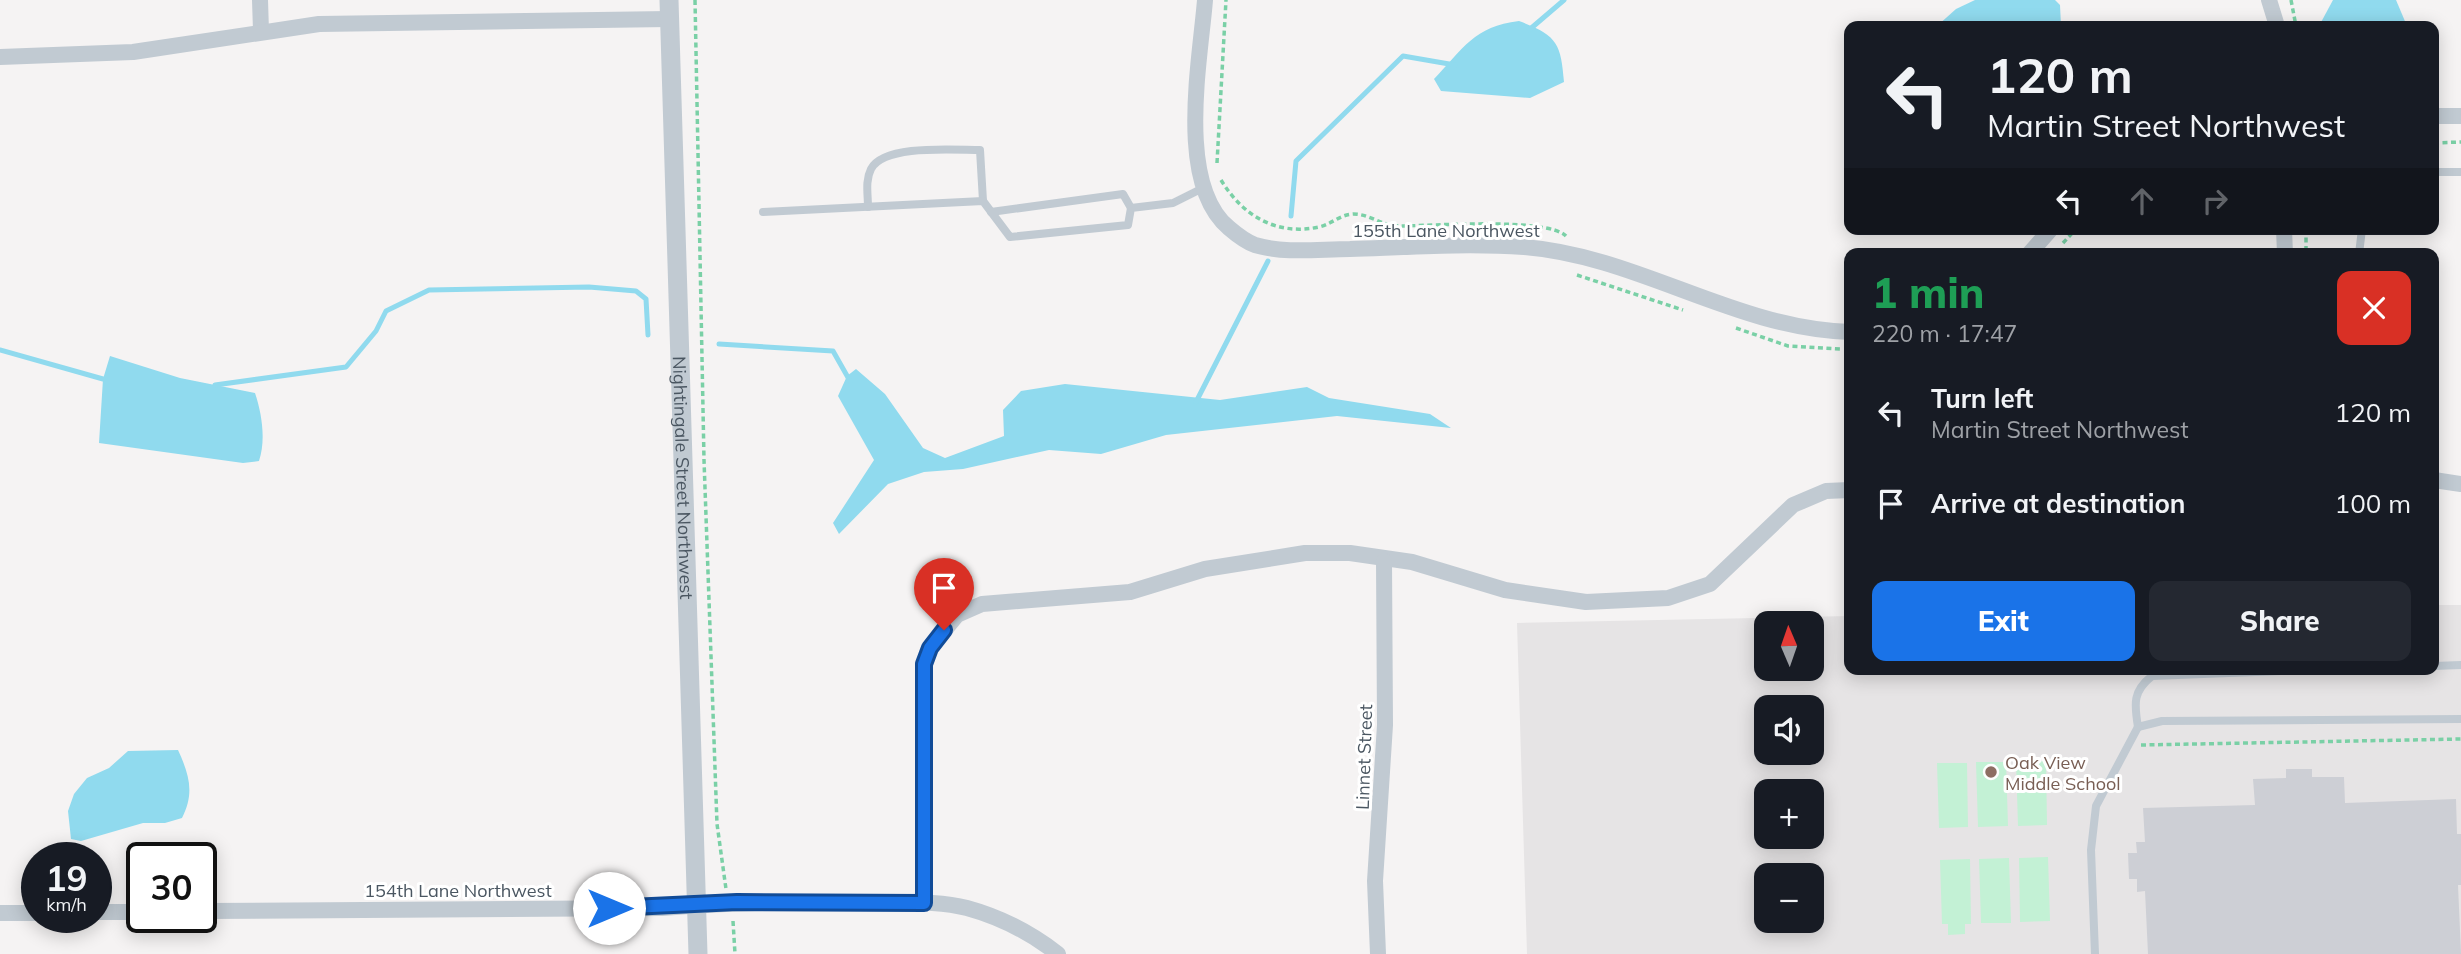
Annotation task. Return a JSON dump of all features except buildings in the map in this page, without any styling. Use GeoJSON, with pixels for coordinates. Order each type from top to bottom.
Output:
{"type":"FeatureCollection","features":[{"type":"Feature","properties":{"kind":"street"},"geometry":{"type":"LineString","coordinates":[[260,0],[261,32]]}},
{"type":"Feature","properties":{"kind":"street"},"geometry":{"type":"LineString","coordinates":[[1203,188],[1195,159],[1205,0]]}},
{"type":"Feature","properties":{"kind":"street"},"geometry":{"type":"LineString","coordinates":[[2269,0],[2275,21]]}},
{"type":"Feature","properties":{"kind":"street"},"geometry":{"type":"LineString","coordinates":[[0,57],[133,51],[319,24],[669,10]]}},
{"type":"Feature","properties":{"kind":"street","name":"Nightingale Street Northwest"},"geometry":{"type":"LineString","coordinates":[[669,10],[698,954]]}},
{"type":"Feature","properties":{"kind":"street"},"geometry":{"type":"LineString","coordinates":[[2439,116],[2461,116]]}},
{"type":"Feature","properties":{"kind":"street","name":"155th Lane Northwest"},"geometry":{"type":"LineString","coordinates":[[1203,188],[1212,209],[1228,227],[1253,244],[1291,250],[1473,246],[1563,252],[1623,268],[1797,328],[1844,332]]}},
{"type":"Feature","properties":{"kind":"street"},"geometry":{"type":"LineString","coordinates":[[2439,481],[2461,484]]}},
{"type":"Feature","properties":{"kind":"street"},"geometry":{"type":"LineString","coordinates":[[924,903],[924,664],[930,648],[957,615],[982,604],[1063,600],[1130,592],[1205,569],[1305,553],[1350,553],[1384,561],[1412,562],[1505,590],[1586,603],[1668,598],[1710,584],[1793,505],[1826,491],[1844,490]]}},
{"type":"Feature","properties":{"kind":"street","name":"Linnet Street"},"geometry":{"type":"LineString","coordinates":[[1378,954],[1375,881],[1385,724],[1384,561]]}},
{"type":"Feature","properties":{"kind":"street","name":"154th Lane Northwest"},"geometry":{"type":"LineString","coordinates":[[217,911],[662,908],[737,902],[924,903],[965,908],[999,919],[1039,940],[1058,954]]}},
{"type":"Feature","properties":{"kind":"street"},"geometry":{"type":"LineString","coordinates":[[0,913],[21,913]]}},
{"type":"Feature","properties":{"kind":"lane"},"geometry":{"type":"LineString","coordinates":[[868,207],[867,179],[872,166],[891,153],[981,149],[983,201],[991,212],[1010,237],[1128,225],[1131,208],[1123,194],[991,212]]}},
{"type":"Feature","properties":{"kind":"lane"},"geometry":{"type":"LineString","coordinates":[[2439,172],[2461,172]]}},
{"type":"Feature","properties":{"kind":"lane"},"geometry":{"type":"LineString","coordinates":[[1131,208],[1173,203],[1203,188]]}},
{"type":"Feature","properties":{"kind":"lane"},"geometry":{"type":"LineString","coordinates":[[763,212],[983,201]]}},
{"type":"Feature","properties":{"kind":"lane"},"geometry":{"type":"LineString","coordinates":[[2439,666],[2461,665]]}},
{"type":"Feature","properties":{"kind":"lane"},"geometry":{"type":"LineString","coordinates":[[2095,954],[2091,850],[2096,806],[2137,727],[2133,701],[2140,686],[2152,676],[2178,675]]}},
{"type":"Feature","properties":{"kind":"lane"},"geometry":{"type":"LineString","coordinates":[[2137,727],[2162,721],[2461,719]]}},
{"type":"Feature","properties":{"kind":"path"},"geometry":{"type":"LineString","coordinates":[[695,0],[702,405],[717,824],[725,880]]}},
{"type":"Feature","properties":{"kind":"path"},"geometry":{"type":"LineString","coordinates":[[1226,0],[1217,162],[1221,180],[1234,201],[1248,214],[1280,227],[1322,226],[1340,215],[1352,214],[1368,215],[1392,226],[1493,224],[1567,234]]}},
{"type":"Feature","properties":{"kind":"path"},"geometry":{"type":"LineString","coordinates":[[2291,0],[2295,21]]}},
{"type":"Feature","properties":{"kind":"path"},"geometry":{"type":"LineString","coordinates":[[2439,143],[2461,142]]}},
{"type":"Feature","properties":{"kind":"path"},"geometry":{"type":"LineString","coordinates":[[2128,745],[2190,746],[2461,739]]}},
{"type":"Feature","properties":{"kind":"path"},"geometry":{"type":"LineString","coordinates":[[733,920],[736,954]]}},
{"type":"Feature","properties":{"kind":"shaded area","name":"Oak View Middle School"},"geometry":{"type":"Polygon","coordinates":[[[2439,605],[2461,605],[2461,954],[1527,954],[1517,623],[1754,618],[1754,681],[1824,681],[1824,617],[1844,616],[1844,675],[2439,675],[2439,605]]]}},
{"type":"Feature","properties":{"kind":"green space"},"geometry":{"type":"Polygon","coordinates":[[[2016,761],[2046,761],[2047,825],[2018,826],[2016,761]]]}},
{"type":"Feature","properties":{"kind":"green space"},"geometry":{"type":"Polygon","coordinates":[[[1976,762],[2006,762],[2008,826],[1978,827],[1976,762]]]}},
{"type":"Feature","properties":{"kind":"green space"},"geometry":{"type":"Polygon","coordinates":[[[1937,763],[1967,763],[1968,827],[1939,828],[1937,763]]]}},
{"type":"Feature","properties":{"kind":"green space"},"geometry":{"type":"Polygon","coordinates":[[[2048,857],[2050,921],[2020,922],[2019,858],[2048,857]]]}},
{"type":"Feature","properties":{"kind":"green space"},"geometry":{"type":"Polygon","coordinates":[[[2009,858],[2011,923],[1981,923],[1979,859],[2009,858]]]}},
{"type":"Feature","properties":{"kind":"green space"},"geometry":{"type":"Polygon","coordinates":[[[1970,859],[1971,924],[1965,924],[1965,934],[1948,935],[1948,924],[1942,924],[1940,860],[1970,859]]]}},
{"type":"Feature","properties":{"kind":"water"},"geometry":{"type":"Polygon","coordinates":[[[1975,0],[2055,0],[2060,5],[2061,21],[1943,21],[1956,9],[1975,0]]]}},
{"type":"Feature","properties":{"kind":"water"},"geometry":{"type":"Polygon","coordinates":[[[2333,0],[2396,0],[2405,21],[2322,21],[2333,0]]]}},
{"type":"Feature","properties":{"kind":"water"},"geometry":{"type":"Polygon","coordinates":[[[1519,21],[1542,31],[1555,42],[1561,58],[1564,82],[1530,98],[1441,91],[1434,79],[1470,41],[1491,28],[1519,21]]]}},
{"type":"Feature","properties":{"kind":"water"},"geometry":{"type":"Polygon","coordinates":[[[110,356],[180,378],[255,393],[262,427],[259,461],[243,463],[99,443],[103,379],[110,356]]]}},
{"type":"Feature","properties":{"kind":"water"},"geometry":{"type":"Polygon","coordinates":[[[856,369],[885,394],[923,448],[945,458],[1004,436],[1003,410],[1021,391],[1065,384],[1220,400],[1307,387],[1329,398],[1430,414],[1451,428],[1337,416],[1166,435],[1101,454],[1049,450],[963,469],[924,472],[888,484],[839,534],[833,523],[874,460],[838,396],[847,376],[856,369]]]}},
{"type":"Feature","properties":{"kind":"water"},"geometry":{"type":"Polygon","coordinates":[[[178,750],[189,784],[188,800],[182,818],[165,823],[143,823],[81,841],[71,839],[68,811],[74,794],[87,778],[109,768],[128,751],[178,750]]]}},
{"type":"Feature","properties":{"kind":"waterway"},"geometry":{"type":"LineString","coordinates":[[1529,30],[1564,0]]}},
{"type":"Feature","properties":{"kind":"waterway"},"geometry":{"type":"LineString","coordinates":[[1291,216],[1296,161],[1403,56],[1455,65]]}},
{"type":"Feature","properties":{"kind":"waterway"},"geometry":{"type":"LineString","coordinates":[[1196,402],[1268,261]]}},
{"type":"Feature","properties":{"kind":"waterway"},"geometry":{"type":"LineString","coordinates":[[215,385],[346,367],[376,331],[386,311],[429,290],[589,287],[636,291],[646,299],[648,335]]}},
{"type":"Feature","properties":{"kind":"waterway"},"geometry":{"type":"LineString","coordinates":[[719,344],[833,351],[850,381]]}},
{"type":"Feature","properties":{"kind":"waterway"},"geometry":{"type":"LineString","coordinates":[[0,350],[103,379]]}},
{"type":"Feature","properties":{"kind":"place","name":"Oak View Middle School"},"geometry":{"type":"Point","coordinates":[1991,772]}},
{"type":"Feature","properties":{"kind":"route"},"geometry":{"type":"LineString","coordinates":[[609,908],[662,908],[737,902],[924,903],[924,664],[930,648],[944,630]]}}]}
